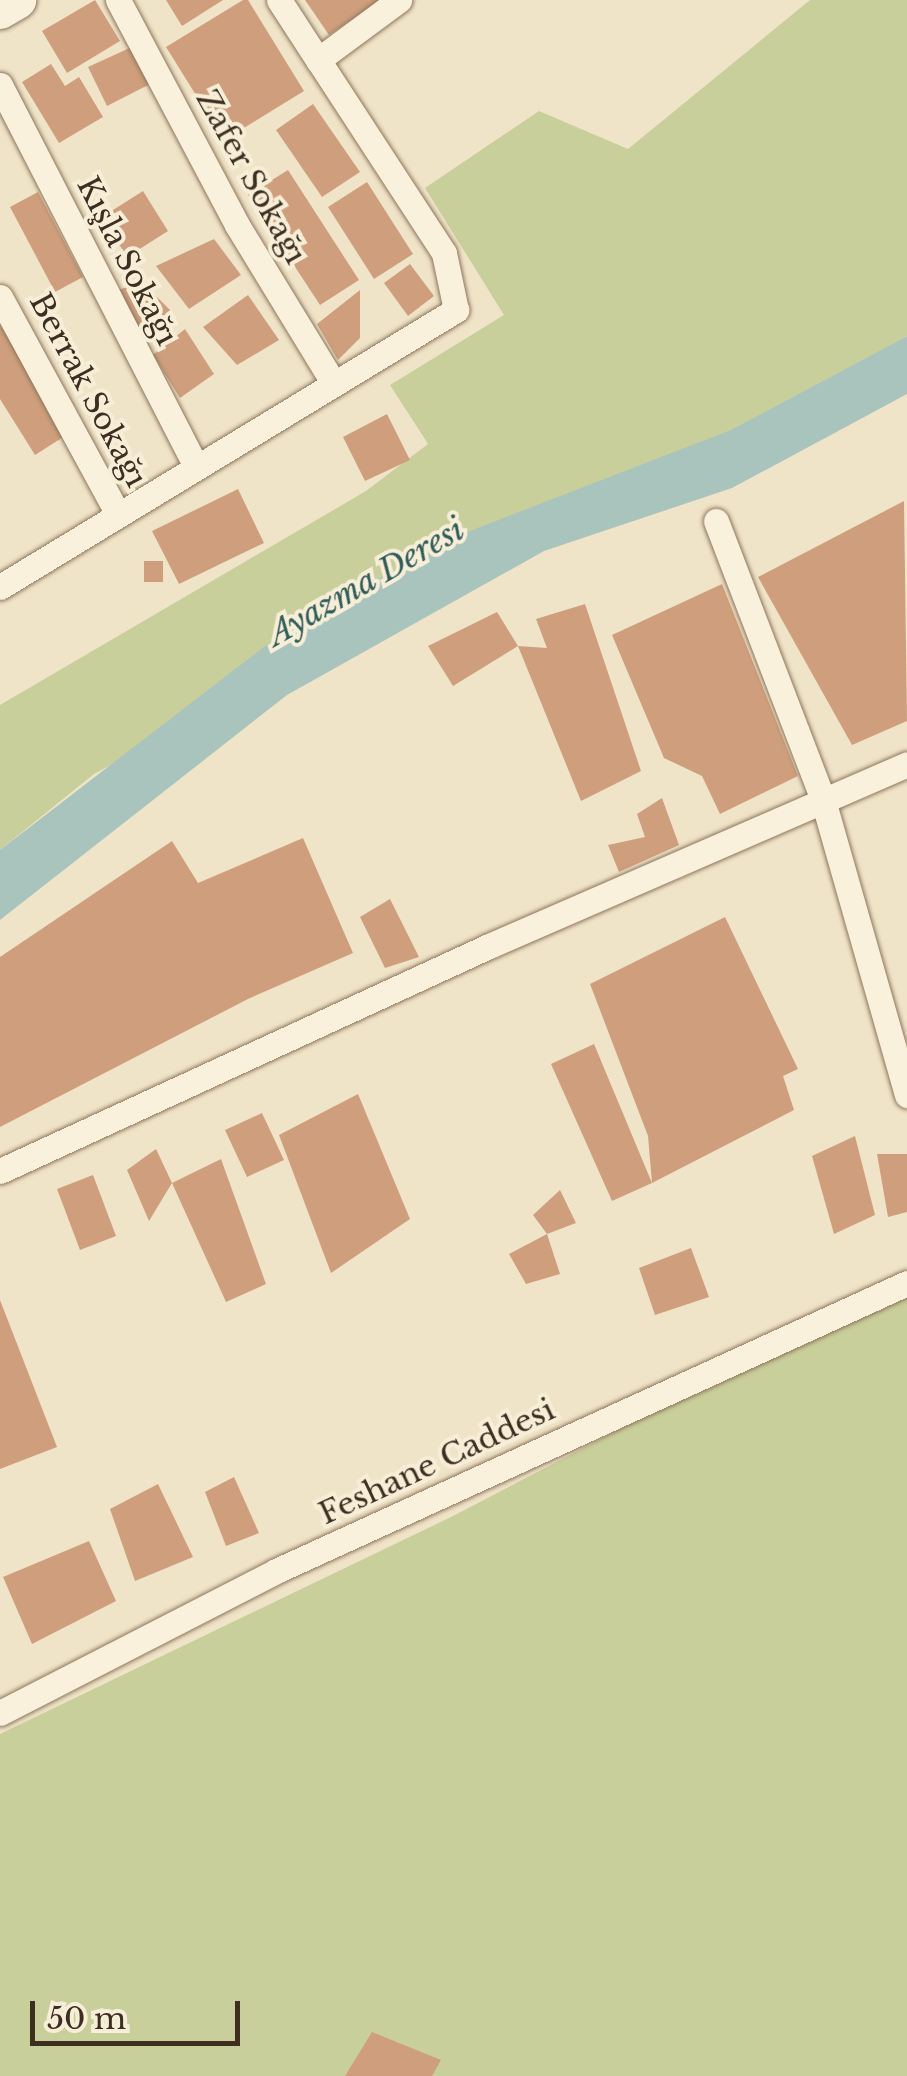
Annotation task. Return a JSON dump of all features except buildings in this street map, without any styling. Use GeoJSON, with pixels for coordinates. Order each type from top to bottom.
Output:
{"type":"FeatureCollection","features":[{"type":"Feature","properties":{"kind":"main road"},"geometry":{"type":"LineString","coordinates":[[0,10],[17,0]]}},
{"type":"Feature","properties":{"kind":"street","name":"Zafer Sokağı"},"geometry":{"type":"LineString","coordinates":[[118,0],[236,226],[333,382]]}},
{"type":"Feature","properties":{"kind":"street"},"geometry":{"type":"LineString","coordinates":[[0,587],[456,310],[444,253],[279,0]]}},
{"type":"Feature","properties":{"kind":"street"},"geometry":{"type":"LineString","coordinates":[[318,60],[399,0]]}},
{"type":"Feature","properties":{"kind":"street","name":"Kışla Sokağı"},"geometry":{"type":"LineString","coordinates":[[0,85],[196,466]]}},
{"type":"Feature","properties":{"kind":"street","name":"Berrak Sokağı"},"geometry":{"type":"LineString","coordinates":[[0,296],[118,514]]}},
{"type":"Feature","properties":{"kind":"street"},"geometry":{"type":"LineString","coordinates":[[716,521],[824,800],[907,1095]]}},
{"type":"Feature","properties":{"kind":"street"},"geometry":{"type":"LineString","coordinates":[[0,1171],[489,946],[907,764]]}},
{"type":"Feature","properties":{"kind":"street","name":"Feshane Caddesi"},"geometry":{"type":"LineString","coordinates":[[0,1713],[276,1571],[907,1283]]}},
{"type":"Feature","properties":{"kind":"green space"},"geometry":{"type":"Polygon","coordinates":[[[810,0],[907,0],[907,336],[94,774],[0,850],[0,705],[366,491],[428,444],[390,385],[504,315],[425,188],[539,111],[628,149],[810,0]]]}},
{"type":"Feature","properties":{"kind":"green space"},"geometry":{"type":"Polygon","coordinates":[[[907,1284],[907,2076],[0,2076],[0,1734],[451,1517],[859,1304],[907,1284]]]}},
{"type":"Feature","properties":{"kind":"water"},"geometry":{"type":"Polygon","coordinates":[[[907,336],[907,394],[732,488],[544,551],[287,695],[0,920],[0,850],[278,636],[449,539],[731,430],[907,336]]]}},
{"type":"Feature","properties":{"kind":"water label","name":"Ayazma Deresi"},"geometry":{"type":"Point","coordinates":[366,582]}}]}
